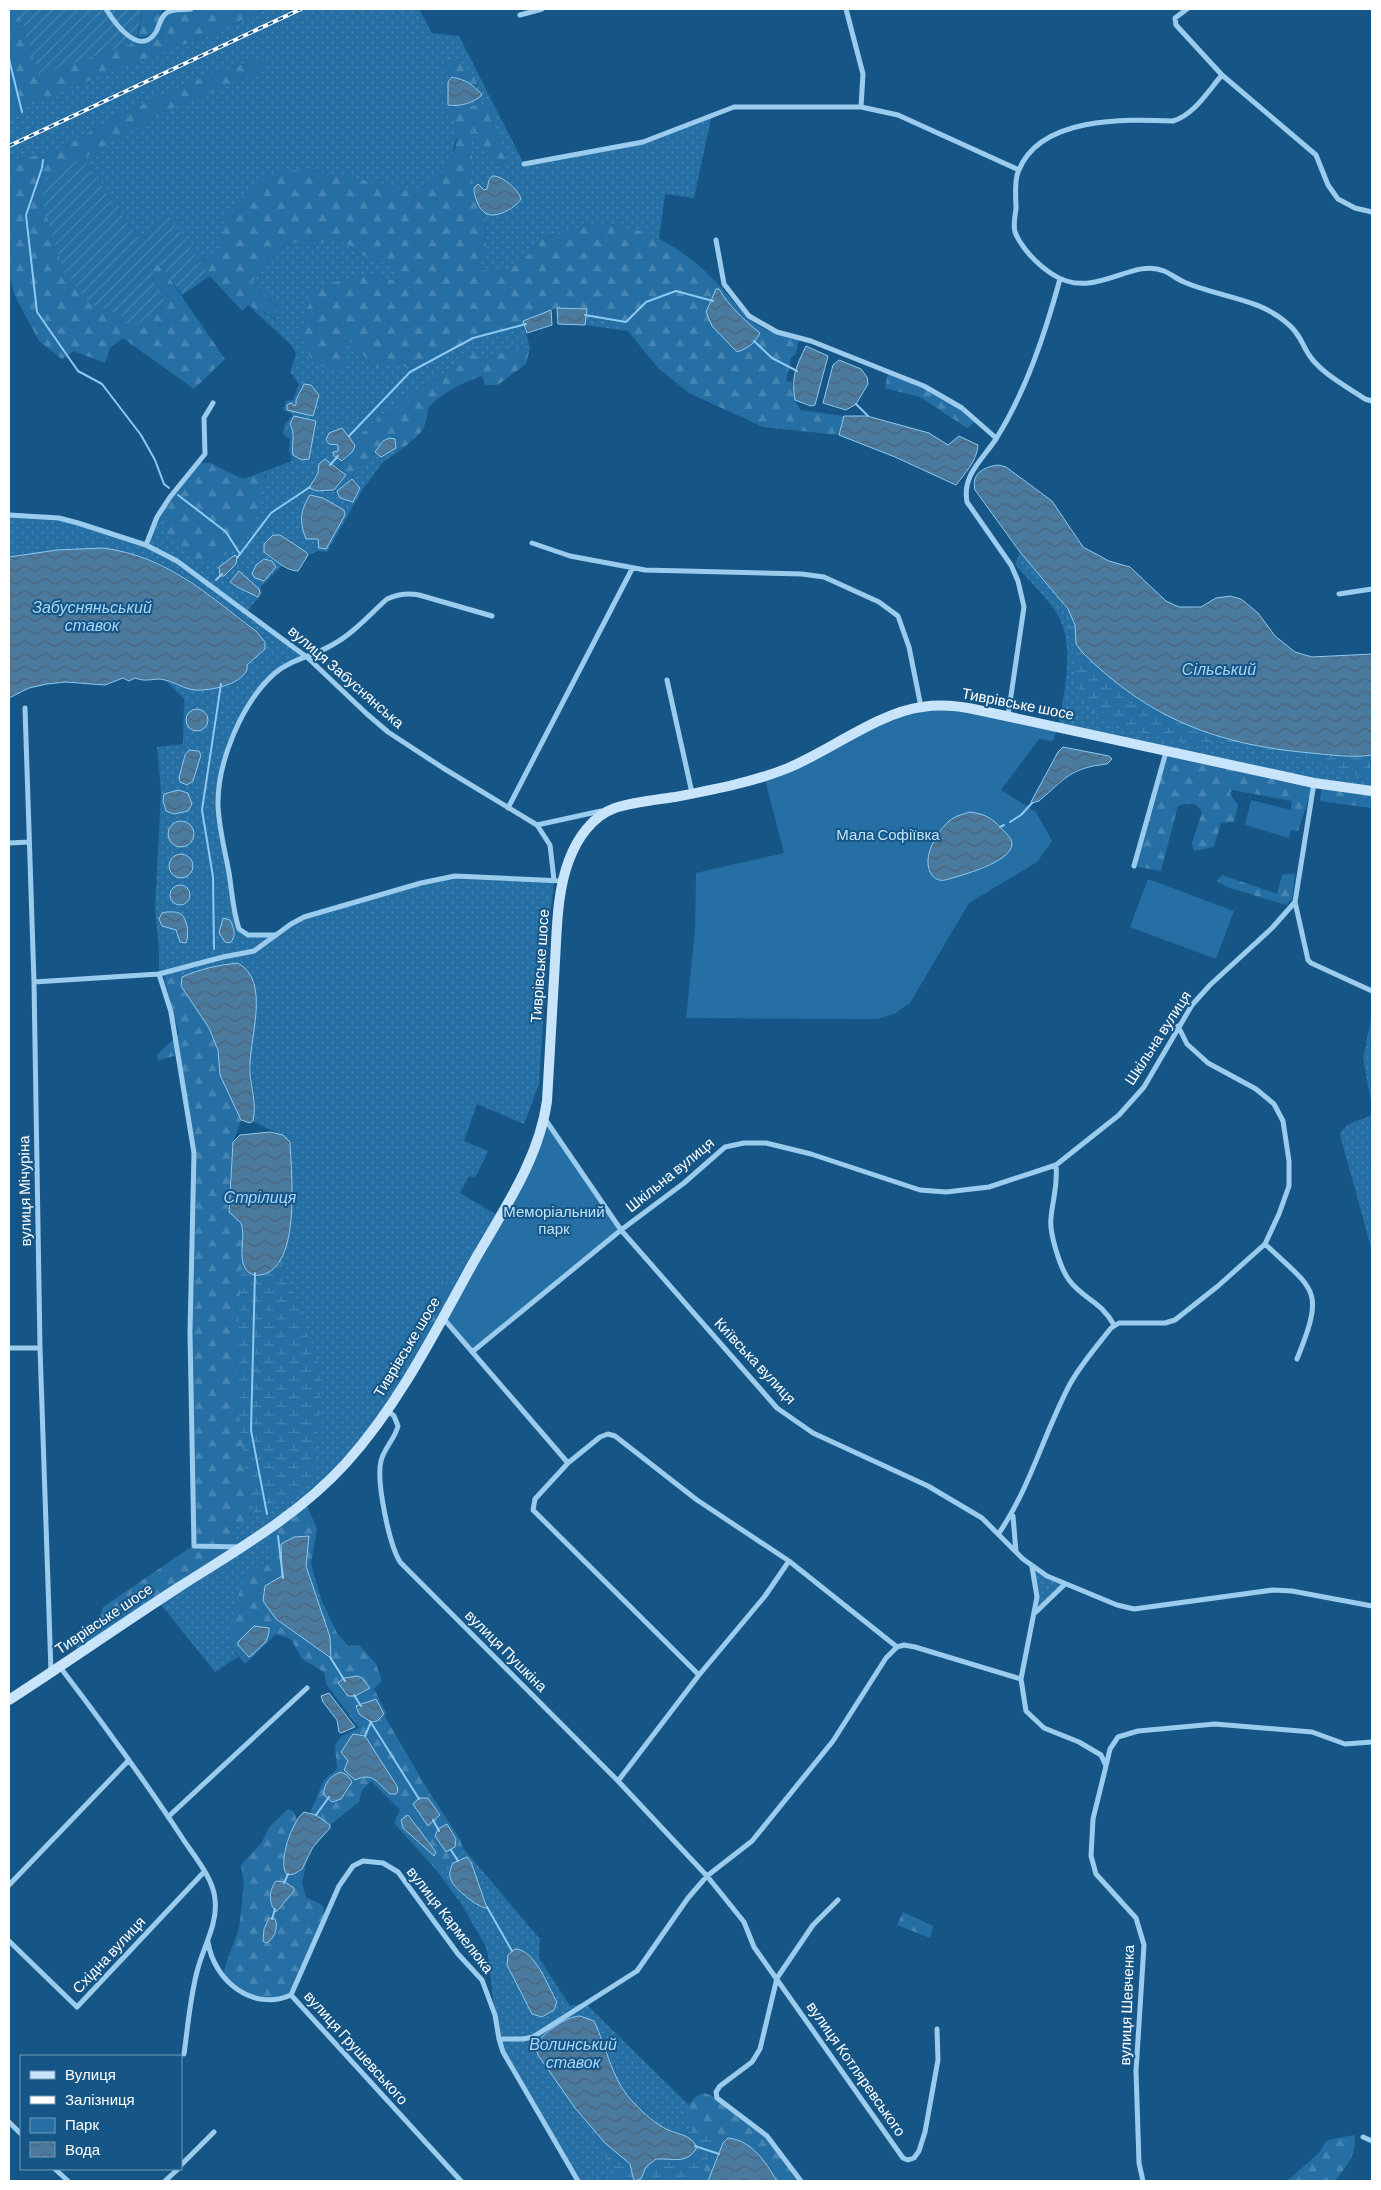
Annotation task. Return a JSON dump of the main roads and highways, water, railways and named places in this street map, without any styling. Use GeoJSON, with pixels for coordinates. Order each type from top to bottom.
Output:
{"type":"FeatureCollection","features":[{"type":"Feature","properties":{"kind":"main road","name":"Тиврівське шосе"},"geometry":{"type":"LineString","coordinates":[[9,1700],[295,1510],[347,1462],[387,1410],[443,1317],[519,1183],[533,1152],[544,1118],[557,925],[558,880],[582,835],[595,821],[613,809],[692,793],[784,769],[890,716],[921,707],[962,707],[1314,783],[1372,792]]}},
{"type":"Feature","properties":{"kind":"water"},"geometry":{"type":"Polygon","coordinates":[[[452,77],[469,83],[482,95],[466,104],[448,105],[448,82],[452,77]]]}},
{"type":"Feature","properties":{"kind":"water"},"geometry":{"type":"Polygon","coordinates":[[[492,176],[496,176],[510,184],[520,195],[521,199],[505,212],[489,215],[480,208],[474,188],[478,184],[484,190],[487,189],[492,176]]]}},
{"type":"Feature","properties":{"kind":"water"},"geometry":{"type":"Polygon","coordinates":[[[716,289],[719,289],[737,312],[760,333],[751,345],[737,352],[712,326],[706,312],[716,289]]]}},
{"type":"Feature","properties":{"kind":"water"},"geometry":{"type":"Polygon","coordinates":[[[557,308],[587,309],[585,325],[558,324],[557,308]]]}},
{"type":"Feature","properties":{"kind":"water"},"geometry":{"type":"Polygon","coordinates":[[[551,310],[552,325],[527,333],[523,321],[551,310]]]}},
{"type":"Feature","properties":{"kind":"water"},"geometry":{"type":"Polygon","coordinates":[[[806,346],[828,356],[815,405],[811,406],[795,400],[794,392],[795,372],[806,346]]]}},
{"type":"Feature","properties":{"kind":"water"},"geometry":{"type":"Polygon","coordinates":[[[839,360],[861,369],[867,377],[868,384],[856,404],[846,410],[823,403],[833,365],[839,360]]]}},
{"type":"Feature","properties":{"kind":"water"},"geometry":{"type":"Polygon","coordinates":[[[304,384],[311,385],[319,395],[313,416],[287,410],[287,405],[291,403],[295,406],[304,384]]]}},
{"type":"Feature","properties":{"kind":"water"},"geometry":{"type":"Polygon","coordinates":[[[294,416],[316,421],[309,459],[302,460],[293,455],[293,432],[290,424],[294,416]]]}},
{"type":"Feature","properties":{"kind":"water"},"geometry":{"type":"Polygon","coordinates":[[[844,416],[867,416],[929,433],[948,445],[959,436],[978,445],[977,451],[970,466],[956,485],[895,457],[839,435],[844,416]]]}},
{"type":"Feature","properties":{"kind":"water"},"geometry":{"type":"Polygon","coordinates":[[[342,428],[355,445],[353,451],[342,461],[334,456],[333,452],[338,451],[338,445],[329,444],[326,440],[329,433],[342,428]]]}},
{"type":"Feature","properties":{"kind":"water"},"geometry":{"type":"Polygon","coordinates":[[[389,438],[395,439],[396,448],[381,457],[375,452],[383,441],[389,438]]]}},
{"type":"Feature","properties":{"kind":"water"},"geometry":{"type":"Polygon","coordinates":[[[325,459],[346,475],[334,490],[317,491],[309,488],[318,473],[319,464],[325,459]]]}},
{"type":"Feature","properties":{"kind":"water","name":"Сільський"},"geometry":{"type":"Polygon","coordinates":[[[998,465],[1006,467],[1052,501],[1083,547],[1109,561],[1130,567],[1166,601],[1179,607],[1201,607],[1216,598],[1230,596],[1241,599],[1258,613],[1275,636],[1295,652],[1312,657],[1372,654],[1372,755],[1341,756],[1277,749],[1215,735],[1187,725],[1159,711],[1133,695],[1107,675],[1076,644],[1075,625],[1068,609],[1020,552],[975,490],[974,484],[977,475],[988,467],[998,465]]]}},
{"type":"Feature","properties":{"kind":"water"},"geometry":{"type":"Polygon","coordinates":[[[352,479],[360,488],[353,502],[340,498],[337,491],[352,479]]]}},
{"type":"Feature","properties":{"kind":"water"},"geometry":{"type":"Polygon","coordinates":[[[310,495],[323,498],[344,510],[345,515],[326,549],[319,548],[318,539],[306,539],[304,533],[302,511],[310,495]]]}},
{"type":"Feature","properties":{"kind":"water"},"geometry":{"type":"Polygon","coordinates":[[[273,535],[280,535],[306,552],[308,555],[298,571],[285,567],[264,552],[264,544],[273,535]]]}},
{"type":"Feature","properties":{"kind":"water","name":"Забусняньський ставок"},"geometry":{"type":"Polygon","coordinates":[[[103,548],[148,559],[203,590],[256,631],[265,642],[265,649],[247,665],[247,670],[238,680],[216,688],[195,690],[161,679],[143,680],[135,678],[129,681],[123,678],[105,685],[66,682],[47,684],[29,688],[9,698],[9,557],[57,550],[103,548]]]}},
{"type":"Feature","properties":{"kind":"water"},"geometry":{"type":"Polygon","coordinates":[[[235,555],[237,557],[236,564],[224,576],[220,576],[219,567],[235,555]]]}},
{"type":"Feature","properties":{"kind":"water"},"geometry":{"type":"Polygon","coordinates":[[[264,559],[272,561],[276,567],[264,581],[255,578],[252,574],[256,565],[264,559]]]}},
{"type":"Feature","properties":{"kind":"water"},"geometry":{"type":"Polygon","coordinates":[[[239,571],[259,589],[258,597],[230,582],[239,571]]]}},
{"type":"Feature","properties":{"kind":"water"},"geometry":{"type":"Polygon","coordinates":[[[193,709],[201,709],[208,716],[208,724],[201,731],[193,731],[186,724],[186,716],[193,709]]]}},
{"type":"Feature","properties":{"kind":"water"},"geometry":{"type":"Polygon","coordinates":[[[1063,747],[1109,756],[1112,759],[1107,764],[1076,771],[1039,801],[1032,803],[1058,752],[1063,747]]]}},
{"type":"Feature","properties":{"kind":"water"},"geometry":{"type":"Polygon","coordinates":[[[189,750],[199,751],[201,755],[193,781],[187,785],[180,782],[179,778],[185,755],[189,750]]]}},
{"type":"Feature","properties":{"kind":"water"},"geometry":{"type":"Polygon","coordinates":[[[178,790],[188,793],[192,804],[188,811],[174,814],[166,811],[163,800],[164,794],[178,790]]]}},
{"type":"Feature","properties":{"kind":"water"},"geometry":{"type":"Polygon","coordinates":[[[970,812],[984,815],[998,825],[1011,840],[1010,851],[995,862],[962,875],[945,880],[934,878],[929,869],[928,861],[931,846],[949,821],[956,816],[970,812]]]}},
{"type":"Feature","properties":{"kind":"water"},"geometry":{"type":"Polygon","coordinates":[[[181,821],[190,825],[194,834],[190,843],[181,847],[172,843],[168,834],[172,825],[181,821]]]}},
{"type":"Feature","properties":{"kind":"water"},"geometry":{"type":"Polygon","coordinates":[[[176,854],[186,854],[193,861],[193,871],[186,878],[176,878],[169,871],[169,861],[176,854]]]}},
{"type":"Feature","properties":{"kind":"water"},"geometry":{"type":"Polygon","coordinates":[[[180,885],[187,888],[190,895],[187,902],[180,905],[173,902],[170,895],[173,888],[180,885]]]}},
{"type":"Feature","properties":{"kind":"water"},"geometry":{"type":"Polygon","coordinates":[[[162,913],[179,913],[186,921],[186,943],[180,942],[176,930],[162,926],[159,919],[162,913]]]}},
{"type":"Feature","properties":{"kind":"water"},"geometry":{"type":"Polygon","coordinates":[[[223,918],[230,920],[234,929],[234,938],[230,943],[225,942],[219,933],[223,918]]]}},
{"type":"Feature","properties":{"kind":"water"},"geometry":{"type":"Polygon","coordinates":[[[238,963],[248,972],[254,984],[256,997],[256,1013],[250,1059],[254,1115],[253,1121],[250,1123],[241,1120],[220,1075],[218,1050],[209,1028],[181,986],[182,977],[189,974],[238,963]]]}},
{"type":"Feature","properties":{"kind":"water","name":"Стрілиця"},"geometry":{"type":"Polygon","coordinates":[[[270,1132],[283,1135],[290,1142],[292,1174],[291,1217],[283,1255],[274,1268],[261,1275],[256,1275],[250,1273],[245,1268],[242,1258],[243,1234],[241,1223],[229,1212],[233,1142],[240,1135],[270,1132]]]}},
{"type":"Feature","properties":{"kind":"water"},"geometry":{"type":"Polygon","coordinates":[[[309,1536],[306,1566],[330,1637],[331,1658],[276,1619],[263,1601],[265,1586],[282,1576],[281,1544],[294,1537],[309,1536]]]}},
{"type":"Feature","properties":{"kind":"water"},"geometry":{"type":"Polygon","coordinates":[[[254,1626],[269,1628],[269,1633],[266,1641],[249,1657],[238,1645],[238,1642],[254,1626]]]}},
{"type":"Feature","properties":{"kind":"water"},"geometry":{"type":"Polygon","coordinates":[[[358,1676],[370,1688],[355,1696],[348,1696],[338,1683],[344,1678],[358,1676]]]}},
{"type":"Feature","properties":{"kind":"water"},"geometry":{"type":"Polygon","coordinates":[[[329,1693],[355,1727],[341,1733],[339,1732],[337,1720],[323,1702],[321,1696],[329,1693]]]}},
{"type":"Feature","properties":{"kind":"water"},"geometry":{"type":"Polygon","coordinates":[[[376,1699],[384,1714],[377,1721],[371,1722],[359,1714],[356,1706],[376,1699]]]}},
{"type":"Feature","properties":{"kind":"water"},"geometry":{"type":"Polygon","coordinates":[[[353,1734],[365,1736],[397,1786],[398,1791],[396,1794],[390,1794],[371,1778],[355,1780],[344,1770],[348,1761],[341,1752],[353,1734]]]}},
{"type":"Feature","properties":{"kind":"water"},"geometry":{"type":"Polygon","coordinates":[[[341,1772],[347,1775],[352,1782],[341,1799],[332,1802],[324,1795],[325,1787],[331,1778],[341,1772]]]}},
{"type":"Feature","properties":{"kind":"water"},"geometry":{"type":"Polygon","coordinates":[[[419,1798],[428,1798],[440,1815],[428,1826],[413,1804],[419,1798]]]}},
{"type":"Feature","properties":{"kind":"water"},"geometry":{"type":"Polygon","coordinates":[[[304,1812],[316,1815],[330,1825],[330,1828],[313,1847],[302,1869],[294,1874],[287,1875],[284,1869],[284,1861],[287,1842],[295,1824],[304,1812]]]}},
{"type":"Feature","properties":{"kind":"water"},"geometry":{"type":"Polygon","coordinates":[[[408,1815],[436,1852],[434,1856],[403,1828],[401,1820],[408,1815]]]}},
{"type":"Feature","properties":{"kind":"water"},"geometry":{"type":"Polygon","coordinates":[[[447,1824],[456,1839],[455,1847],[446,1852],[435,1836],[438,1829],[447,1824]]]}},
{"type":"Feature","properties":{"kind":"water"},"geometry":{"type":"Polygon","coordinates":[[[467,1857],[471,1862],[487,1908],[468,1898],[458,1890],[451,1880],[450,1872],[453,1863],[467,1857]]]}},
{"type":"Feature","properties":{"kind":"water"},"geometry":{"type":"Polygon","coordinates":[[[276,1881],[285,1882],[294,1888],[294,1891],[276,1912],[270,1896],[276,1881]]]}},
{"type":"Feature","properties":{"kind":"water"},"geometry":{"type":"Polygon","coordinates":[[[269,1918],[275,1919],[276,1929],[271,1939],[266,1943],[263,1941],[264,1929],[269,1918]]]}},
{"type":"Feature","properties":{"kind":"water"},"geometry":{"type":"Polygon","coordinates":[[[515,1949],[529,1955],[535,1962],[557,2002],[554,2010],[542,2017],[532,2014],[507,1965],[508,1955],[515,1949]]]}},
{"type":"Feature","properties":{"kind":"water","name":"Волинський ставок"},"geometry":{"type":"Polygon","coordinates":[[[580,2016],[594,2021],[615,2075],[627,2095],[646,2115],[659,2125],[688,2137],[697,2147],[693,2153],[679,2159],[656,2159],[646,2167],[641,2179],[634,2181],[630,2164],[605,2143],[575,2108],[538,2055],[535,2046],[555,2026],[568,2019],[580,2016]]]}},
{"type":"Feature","properties":{"kind":"water"},"geometry":{"type":"Polygon","coordinates":[[[728,2138],[744,2143],[751,2148],[763,2160],[777,2181],[708,2181],[723,2143],[728,2138]]]}},
{"type":"Feature","properties":{"kind":"waterway"},"geometry":{"type":"LineString","coordinates":[[9,59],[22,112]]}},
{"type":"Feature","properties":{"kind":"waterway"},"geometry":{"type":"LineString","coordinates":[[43,160],[26,215],[37,312],[78,371],[102,384],[141,435],[155,460],[164,484],[169,488]]}},
{"type":"Feature","properties":{"kind":"waterway"},"geometry":{"type":"LineString","coordinates":[[585,315],[626,322],[646,302],[676,291],[713,301]]}},
{"type":"Feature","properties":{"kind":"waterway"},"geometry":{"type":"LineString","coordinates":[[349,436],[410,372],[473,338],[526,324]]}},
{"type":"Feature","properties":{"kind":"waterway"},"geometry":{"type":"LineString","coordinates":[[754,341],[772,358],[797,371]]}},
{"type":"Feature","properties":{"kind":"waterway"},"geometry":{"type":"LineString","coordinates":[[856,404],[868,416]]}},
{"type":"Feature","properties":{"kind":"waterway"},"geometry":{"type":"LineString","coordinates":[[330,465],[338,456]]}},
{"type":"Feature","properties":{"kind":"waterway"},"geometry":{"type":"LineString","coordinates":[[237,558],[271,513],[310,487]]}},
{"type":"Feature","properties":{"kind":"waterway"},"geometry":{"type":"LineString","coordinates":[[178,495],[226,532],[240,554]]}},
{"type":"Feature","properties":{"kind":"waterway"},"geometry":{"type":"LineString","coordinates":[[216,580],[222,574]]}},
{"type":"Feature","properties":{"kind":"waterway"},"geometry":{"type":"LineString","coordinates":[[214,949],[213,877],[202,810],[221,684]]}},
{"type":"Feature","properties":{"kind":"waterway"},"geometry":{"type":"LineString","coordinates":[[1010,822],[1021,815],[1032,803]]}},
{"type":"Feature","properties":{"kind":"waterway"},"geometry":{"type":"LineString","coordinates":[[1000,827],[1004,825]]}},
{"type":"Feature","properties":{"kind":"waterway"},"geometry":{"type":"LineString","coordinates":[[255,1273],[251,1430],[267,1514]]}},
{"type":"Feature","properties":{"kind":"waterway"},"geometry":{"type":"LineString","coordinates":[[278,1536],[283,1578]]}},
{"type":"Feature","properties":{"kind":"waterway"},"geometry":{"type":"LineString","coordinates":[[330,1657],[345,1681]]}},
{"type":"Feature","properties":{"kind":"waterway"},"geometry":{"type":"LineString","coordinates":[[354,1695],[361,1706]]}},
{"type":"Feature","properties":{"kind":"waterway"},"geometry":{"type":"LineString","coordinates":[[370,1721],[419,1799]]}},
{"type":"Feature","properties":{"kind":"waterway"},"geometry":{"type":"LineString","coordinates":[[365,1736],[371,1722]]}},
{"type":"Feature","properties":{"kind":"waterway"},"geometry":{"type":"LineString","coordinates":[[316,1815],[329,1797]]}},
{"type":"Feature","properties":{"kind":"waterway"},"geometry":{"type":"LineString","coordinates":[[433,1820],[439,1831]]}},
{"type":"Feature","properties":{"kind":"waterway"},"geometry":{"type":"LineString","coordinates":[[451,1850],[458,1861]]}},
{"type":"Feature","properties":{"kind":"waterway"},"geometry":{"type":"LineString","coordinates":[[284,1883],[288,1874]]}},
{"type":"Feature","properties":{"kind":"waterway"},"geometry":{"type":"LineString","coordinates":[[487,1907],[512,1951]]}},
{"type":"Feature","properties":{"kind":"waterway"},"geometry":{"type":"LineString","coordinates":[[272,1919],[275,1909]]}},
{"type":"Feature","properties":{"kind":"waterway"},"geometry":{"type":"LineString","coordinates":[[695,2146],[719,2154]]}},
{"type":"Feature","properties":{"kind":"railway"},"geometry":{"type":"LineString","coordinates":[[9,146],[301,9]]}},
{"type":"Feature","properties":{"kind":"park label","name":"Мала Софіївка"},"geometry":{"type":"Point","coordinates":[888,835]}},
{"type":"Feature","properties":{"kind":"park label","name":"Меморіальний парк"},"geometry":{"type":"Point","coordinates":[554,1220]}}]}
